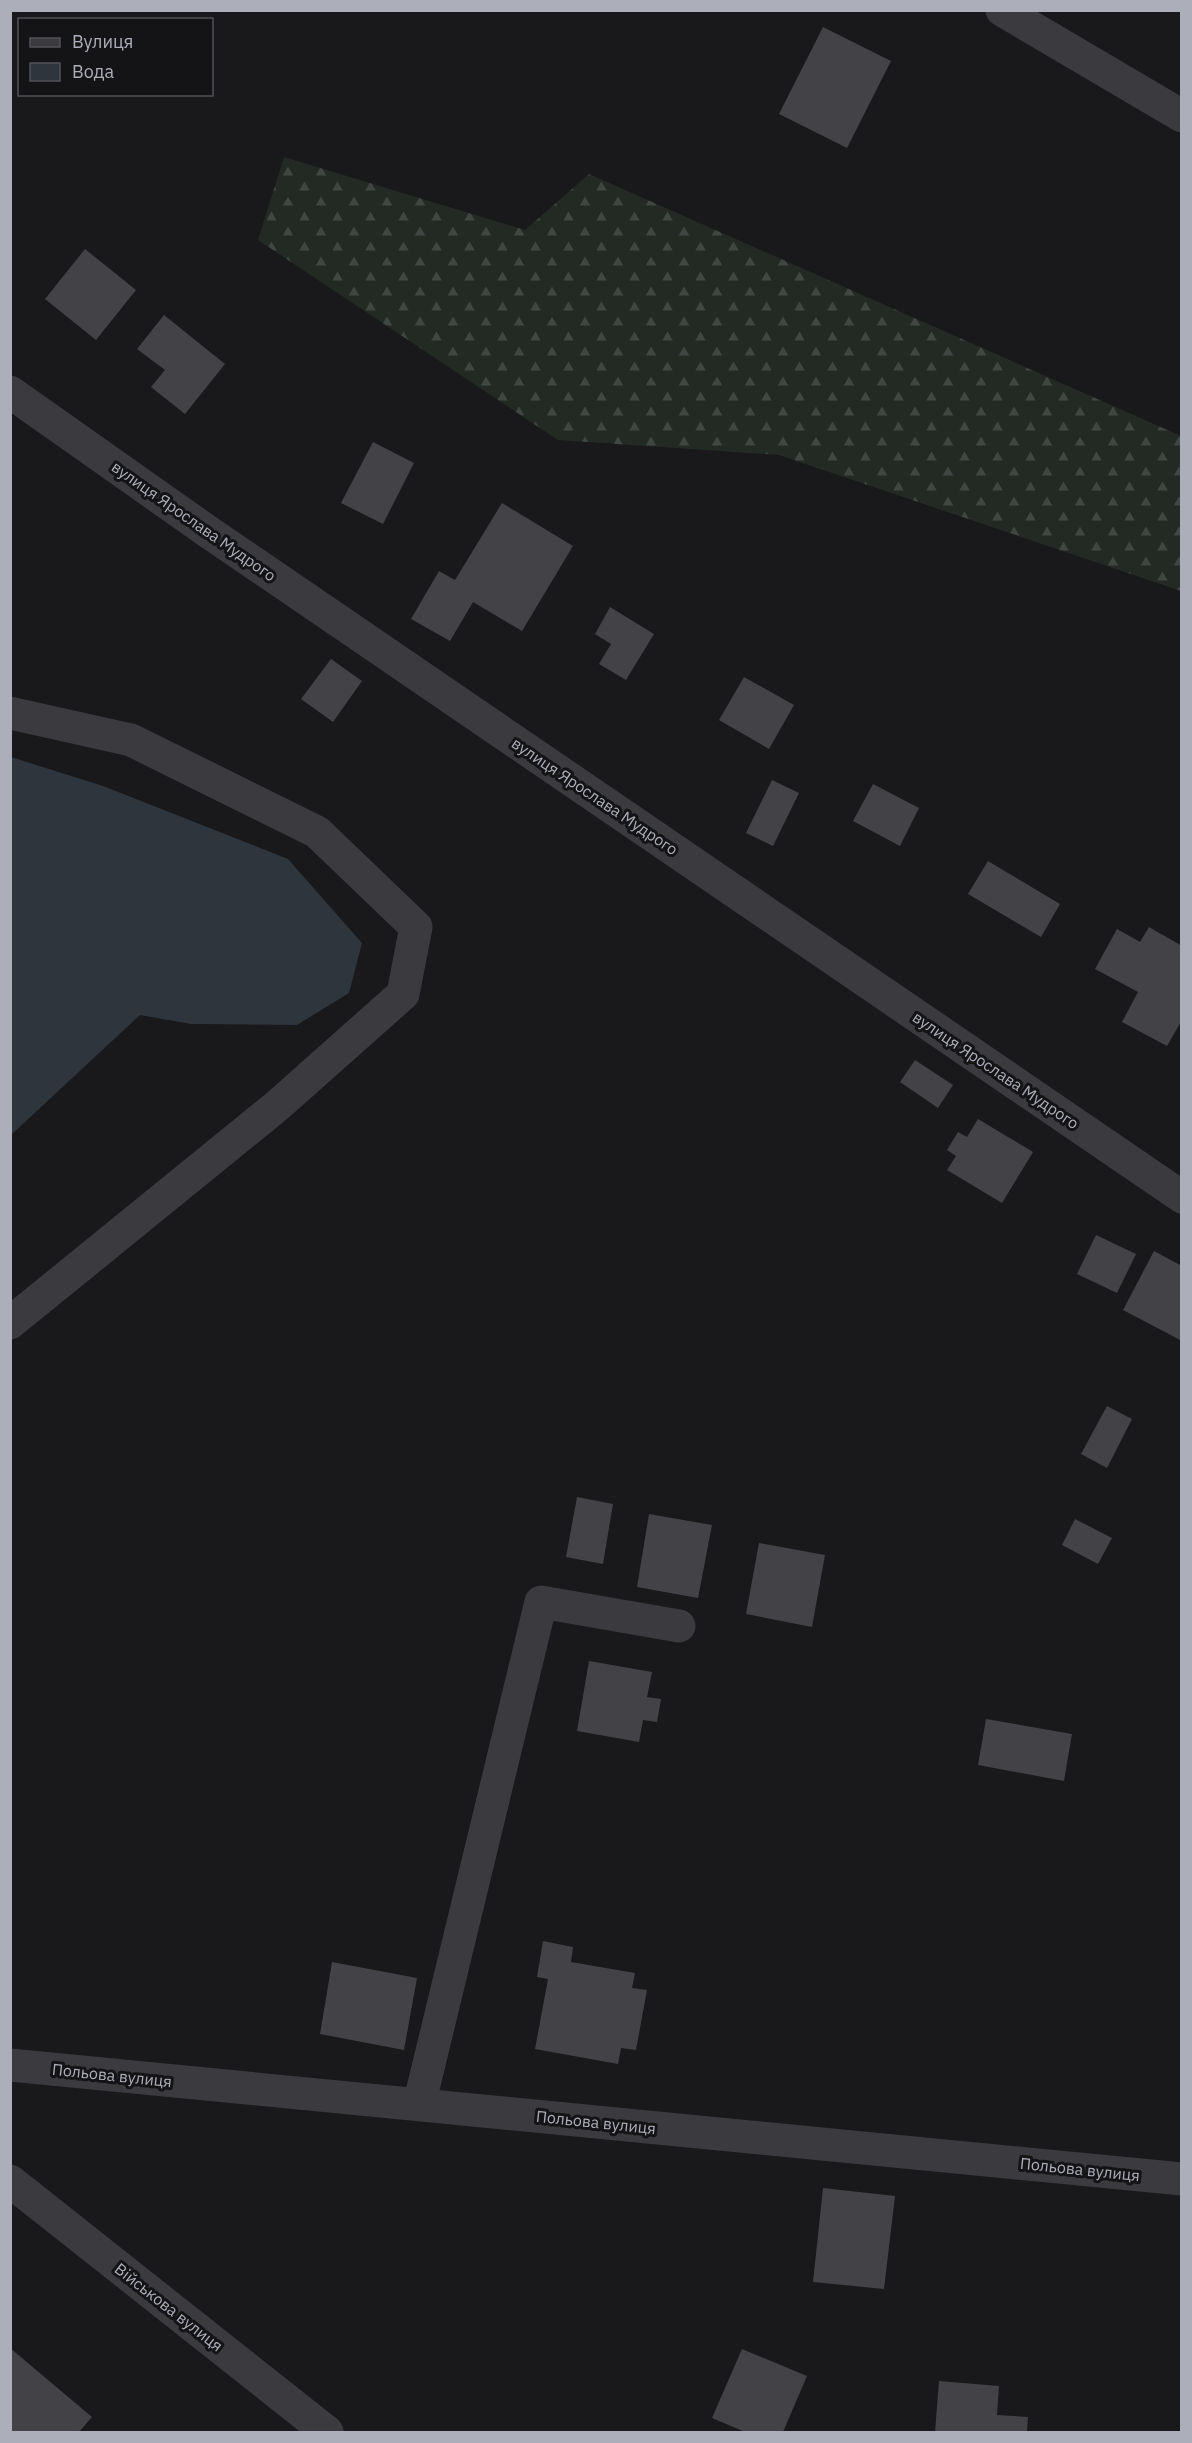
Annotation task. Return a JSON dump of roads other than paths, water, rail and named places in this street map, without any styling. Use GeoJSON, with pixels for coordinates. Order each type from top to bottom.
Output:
{"type":"FeatureCollection","features":[{"type":"Feature","properties":{"kind":"street"},"geometry":{"type":"LineString","coordinates":[[1002,10],[1182,116]]}},
{"type":"Feature","properties":{"kind":"street","name":"вулиця Ярослава Мудрого"},"geometry":{"type":"LineString","coordinates":[[10,392],[217,537],[1182,1197]]}},
{"type":"Feature","properties":{"kind":"street"},"geometry":{"type":"LineString","coordinates":[[10,713],[131,740],[317,832],[416,927],[404,994],[278,1106],[10,1323]]}},
{"type":"Feature","properties":{"kind":"street"},"geometry":{"type":"LineString","coordinates":[[419,2105],[541,1602],[679,1626]]}},
{"type":"Feature","properties":{"kind":"street","name":"Польова вулиця"},"geometry":{"type":"LineString","coordinates":[[10,2065],[1182,2179]]}},
{"type":"Feature","properties":{"kind":"street","name":"Військова вулиця"},"geometry":{"type":"LineString","coordinates":[[10,2181],[327,2433]]}},
{"type":"Feature","properties":{"kind":"water"},"geometry":{"type":"Polygon","coordinates":[[[11,757],[103,786],[288,859],[362,943],[349,993],[297,1025],[191,1024],[140,1015],[11,1135],[11,757]]]}}]}
